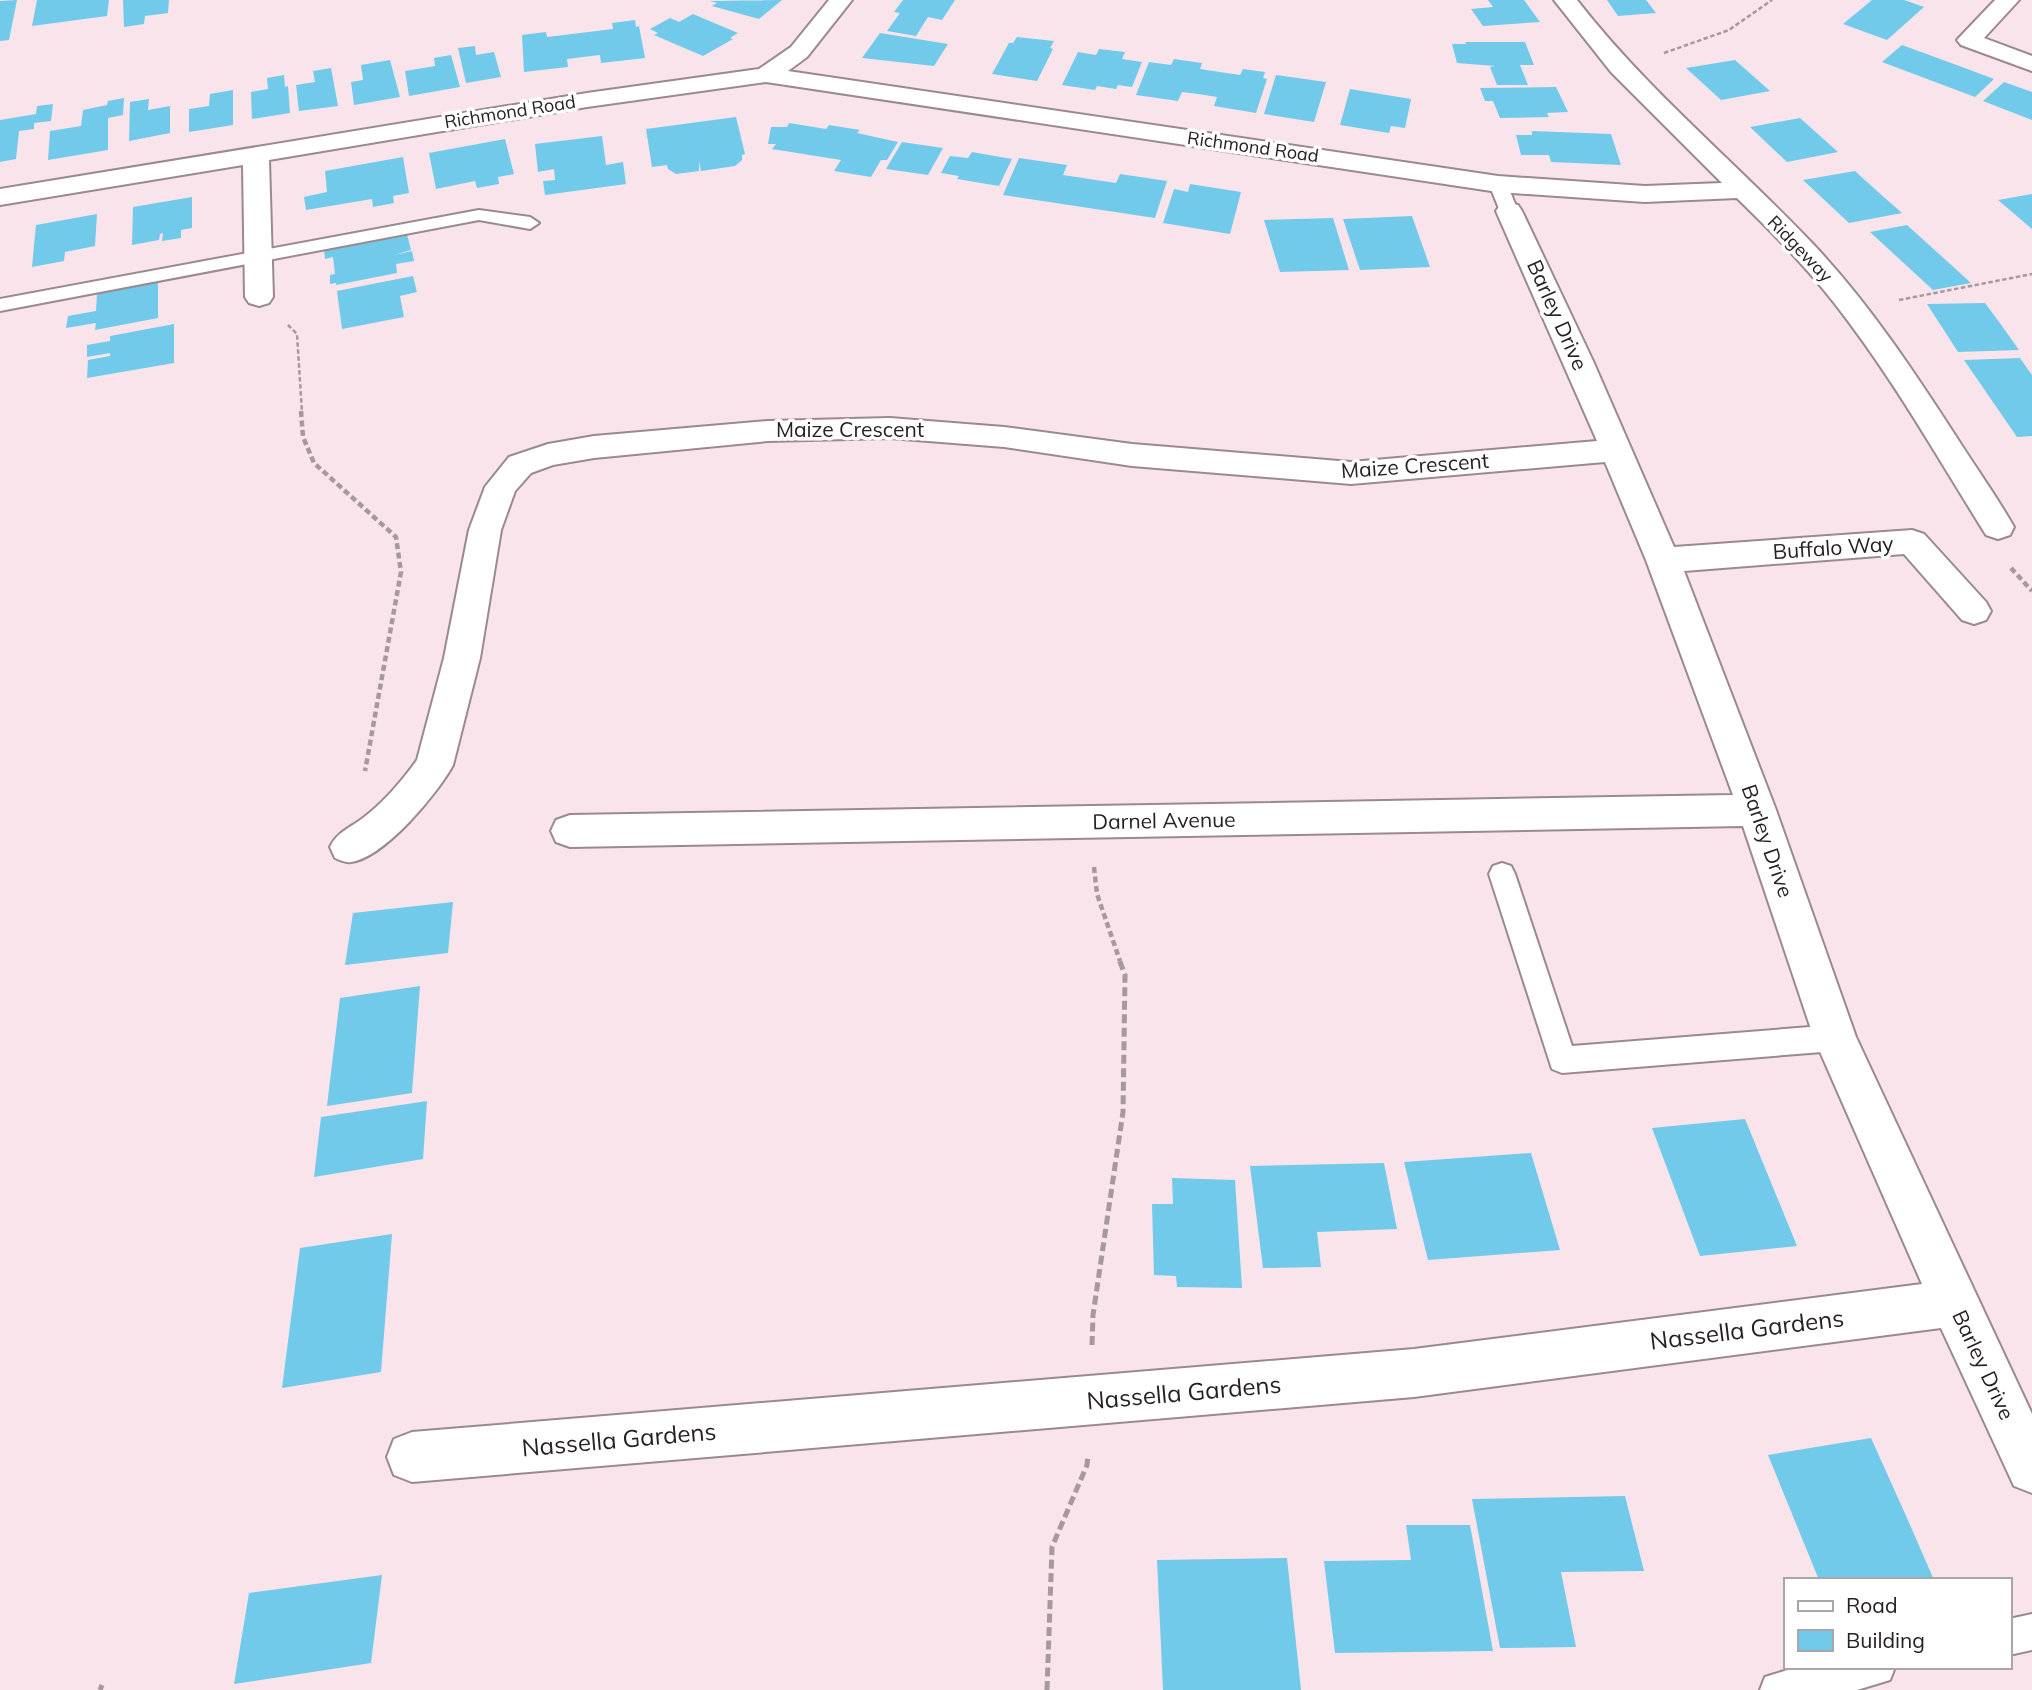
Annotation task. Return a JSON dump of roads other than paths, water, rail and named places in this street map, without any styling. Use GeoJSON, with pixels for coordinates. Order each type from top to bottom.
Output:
{"type":"FeatureCollection","features":[{"type":"Feature","properties":{"kind":"street","name":"Richmond Road"},"geometry":{"type":"LineString","coordinates":[[765,75],[799,52],[841,0]]}},
{"type":"Feature","properties":{"kind":"street","name":"Ridgeway"},"geometry":{"type":"LineString","coordinates":[[1565,0],[1618,69],[1804,249],[1872,332],[1998,527]]}},
{"type":"Feature","properties":{"kind":"street"},"geometry":{"type":"LineString","coordinates":[[2008,0],[1969,40],[2032,64]]}},
{"type":"Feature","properties":{"kind":"street","name":"Richmond Road"},"geometry":{"type":"LineString","coordinates":[[0,198],[587,100],[765,75],[1503,197],[1742,190]]}},
{"type":"Feature","properties":{"kind":"street"},"geometry":{"type":"LineString","coordinates":[[256,154],[259,297]]}},
{"type":"Feature","properties":{"kind":"street","name":"Barley Drive"},"geometry":{"type":"LineString","coordinates":[[1503,197],[1662,560],[1757,810],[1835,1038],[1954,1303],[2032,1468]]}},
{"type":"Feature","properties":{"kind":"street","name":"Maize Crescent"},"geometry":{"type":"LineString","coordinates":[[349,847],[377,830],[420,785],[434,765],[462,659],[485,530],[501,487],[520,466],[548,455],[594,447],[768,430],[890,428],[1004,437],[1132,455],[1351,473],[1616,450]]}},
{"type":"Feature","properties":{"kind":"street","name":"Buffalo Way"},"geometry":{"type":"LineString","coordinates":[[1662,560],[1912,542],[1974,611]]}},
{"type":"Feature","properties":{"kind":"street","name":"Darnel Avenue"},"geometry":{"type":"LineString","coordinates":[[570,831],[1757,810]]}},
{"type":"Feature","properties":{"kind":"street","name":"Nassella Gardens"},"geometry":{"type":"LineString","coordinates":[[412,1457],[1414,1373],[1954,1303]]}},
{"type":"Feature","properties":{"kind":"lane"},"geometry":{"type":"LineString","coordinates":[[0,305],[479,215],[530,223]]}},
{"type":"Feature","properties":{"kind":"lane"},"geometry":{"type":"LineString","coordinates":[[1502,874],[1562,1060],[1835,1038]]}},
{"type":"Feature","properties":{"kind":"lane"},"geometry":{"type":"LineString","coordinates":[[2011,1637],[2032,1632]]}},
{"type":"Feature","properties":{"kind":"lane"},"geometry":{"type":"LineString","coordinates":[[1778,1690],[1868,1669]]}}]}
